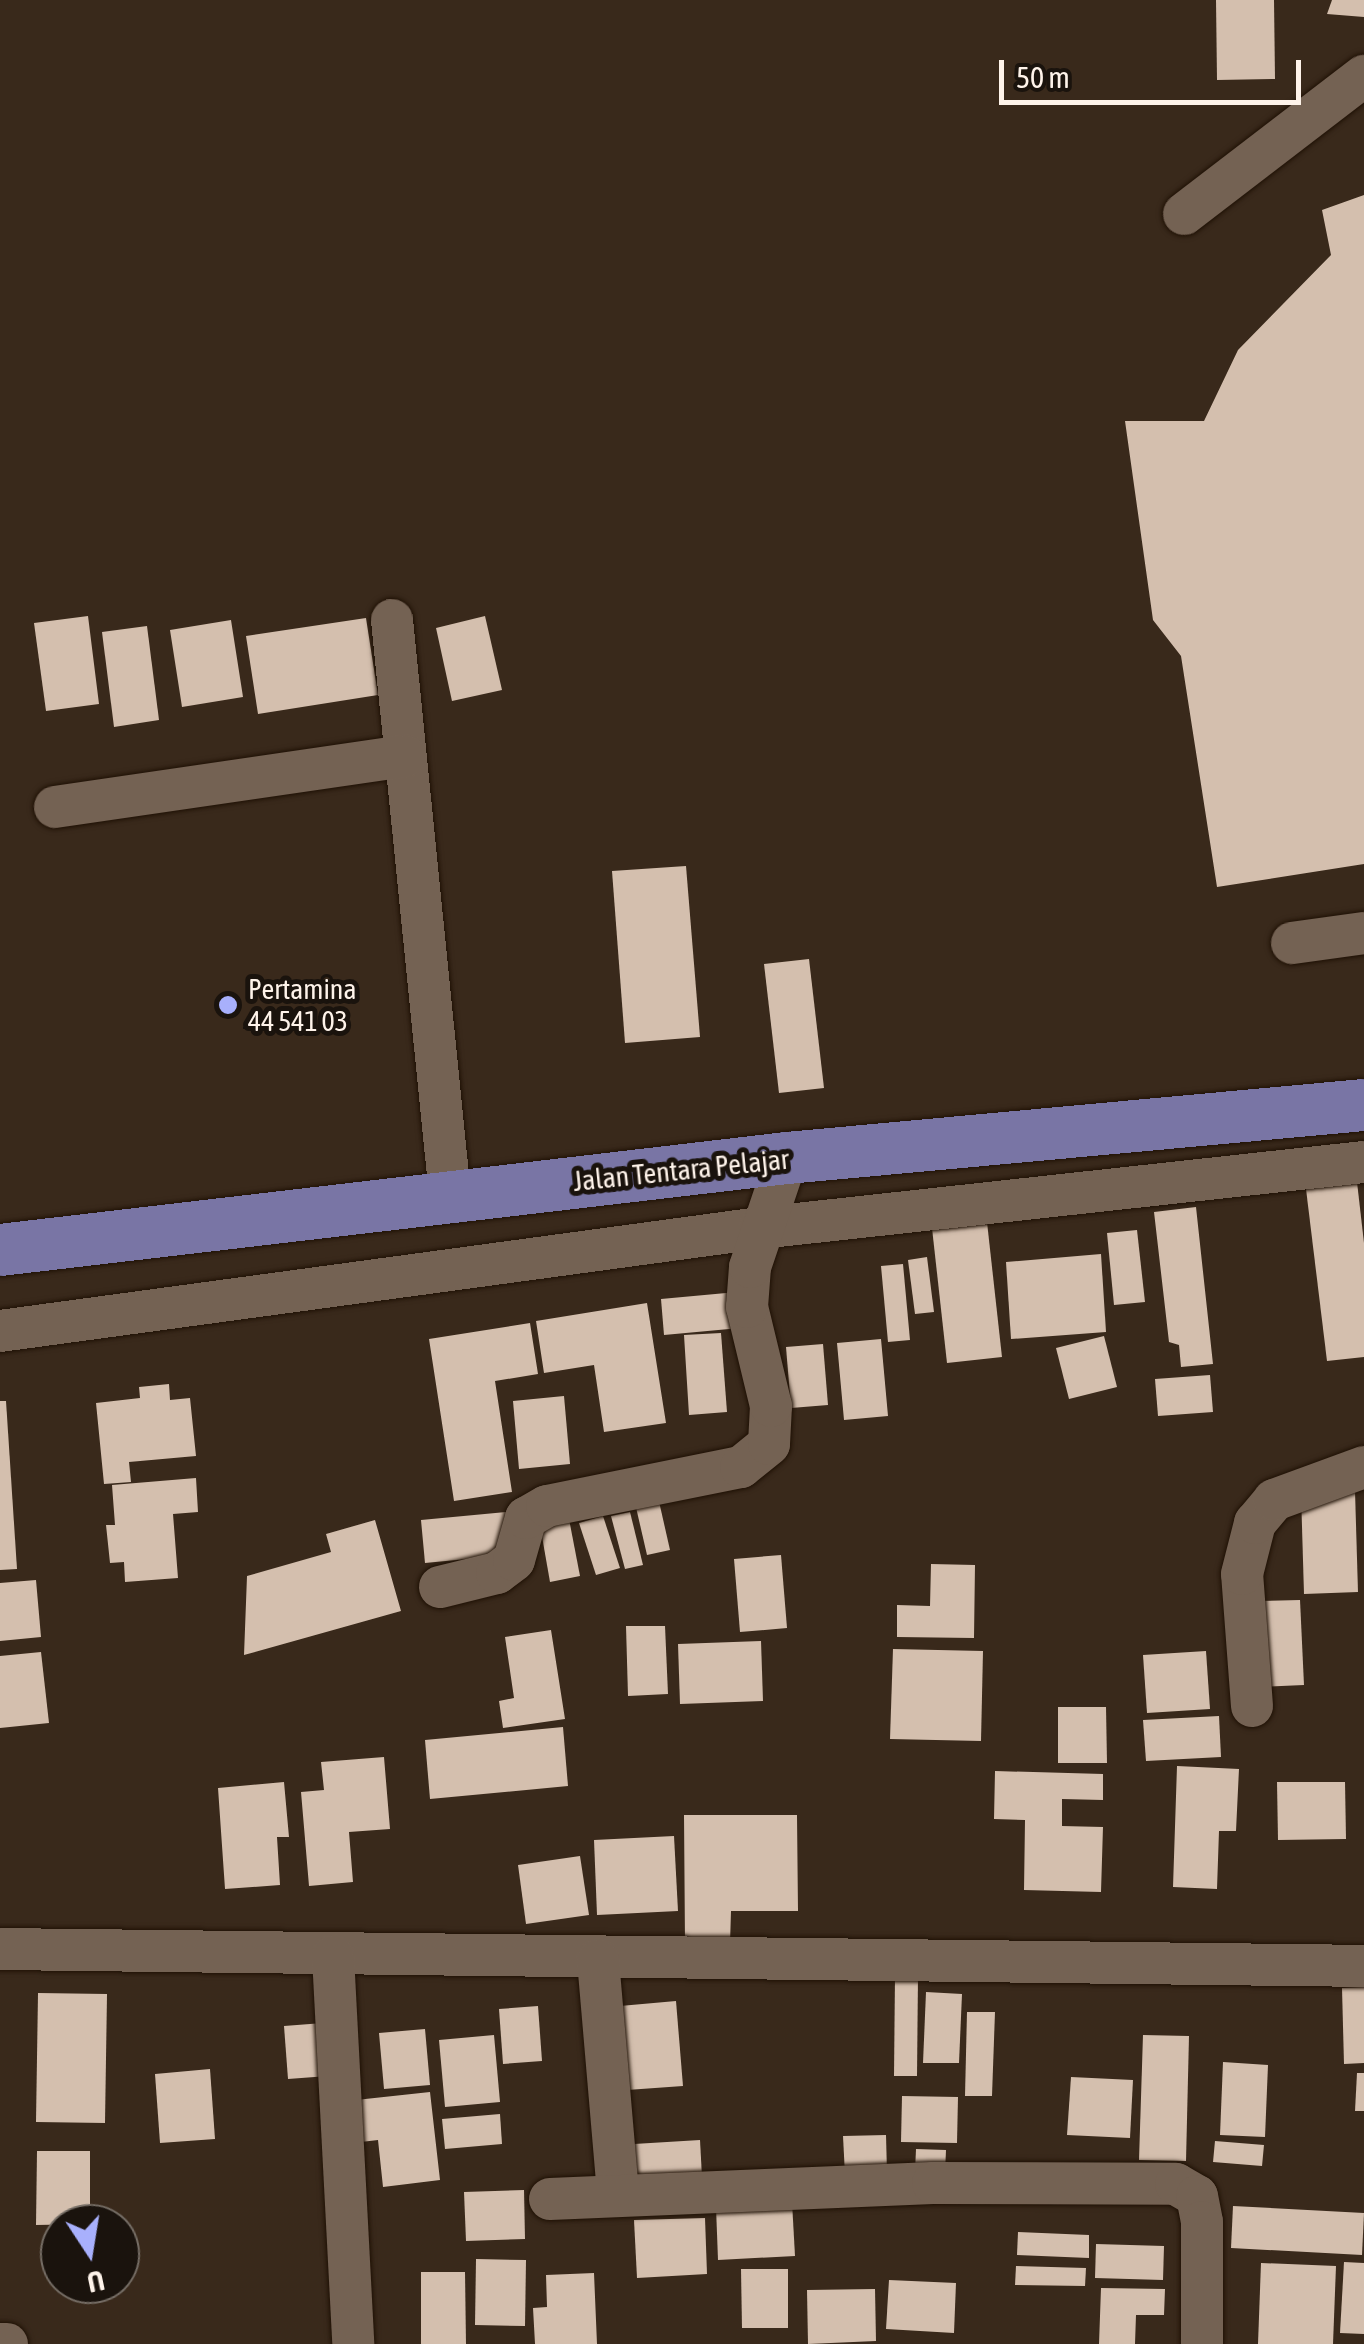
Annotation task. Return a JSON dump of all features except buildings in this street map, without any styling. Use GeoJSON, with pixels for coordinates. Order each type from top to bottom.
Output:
{"type":"FeatureCollection","features":[{"type":"Feature","properties":{"kind":"main road","name":"Jalan Tentara Pelajar"},"geometry":{"type":"LineString","coordinates":[[0,1250],[787,1158],[1364,1105]]}},
{"type":"Feature","properties":{"kind":"street"},"geometry":{"type":"LineString","coordinates":[[1184,214],[1364,76]]}},
{"type":"Feature","properties":{"kind":"street"},"geometry":{"type":"LineString","coordinates":[[392,620],[450,1195]]}},
{"type":"Feature","properties":{"kind":"street"},"geometry":{"type":"LineString","coordinates":[[55,807],[405,756]]}},
{"type":"Feature","properties":{"kind":"street"},"geometry":{"type":"LineString","coordinates":[[1292,942],[1364,933]]}},
{"type":"Feature","properties":{"kind":"street"},"geometry":{"type":"LineString","coordinates":[[440,1587],[497,1572],[514,1560],[526,1518],[546,1506],[741,1467],[769,1444],[770,1406],[748,1307],[750,1267],[760,1228],[787,1158]]}},
{"type":"Feature","properties":{"kind":"street"},"geometry":{"type":"LineString","coordinates":[[0,1330],[760,1228],[1364,1162]]}},
{"type":"Feature","properties":{"kind":"street"},"geometry":{"type":"LineString","coordinates":[[1252,1706],[1242,1574],[1254,1523],[1274,1500],[1317,1480],[1364,1467]]}},
{"type":"Feature","properties":{"kind":"street"},"geometry":{"type":"LineString","coordinates":[[0,1950],[1364,1966]]}},
{"type":"Feature","properties":{"kind":"street"},"geometry":{"type":"LineString","coordinates":[[333,1956],[353,2344]]}},
{"type":"Feature","properties":{"kind":"street"},"geometry":{"type":"LineString","coordinates":[[598,1960],[618,2194]]}},
{"type":"Feature","properties":{"kind":"street"},"geometry":{"type":"LineString","coordinates":[[550,2198],[933,2183],[1176,2184],[1197,2196],[1200,2209],[1202,2344]]}},
{"type":"Feature","properties":{"kind":"place","name":"Pertamina 44 541 03"},"geometry":{"type":"Point","coordinates":[228,1005]}}]}
